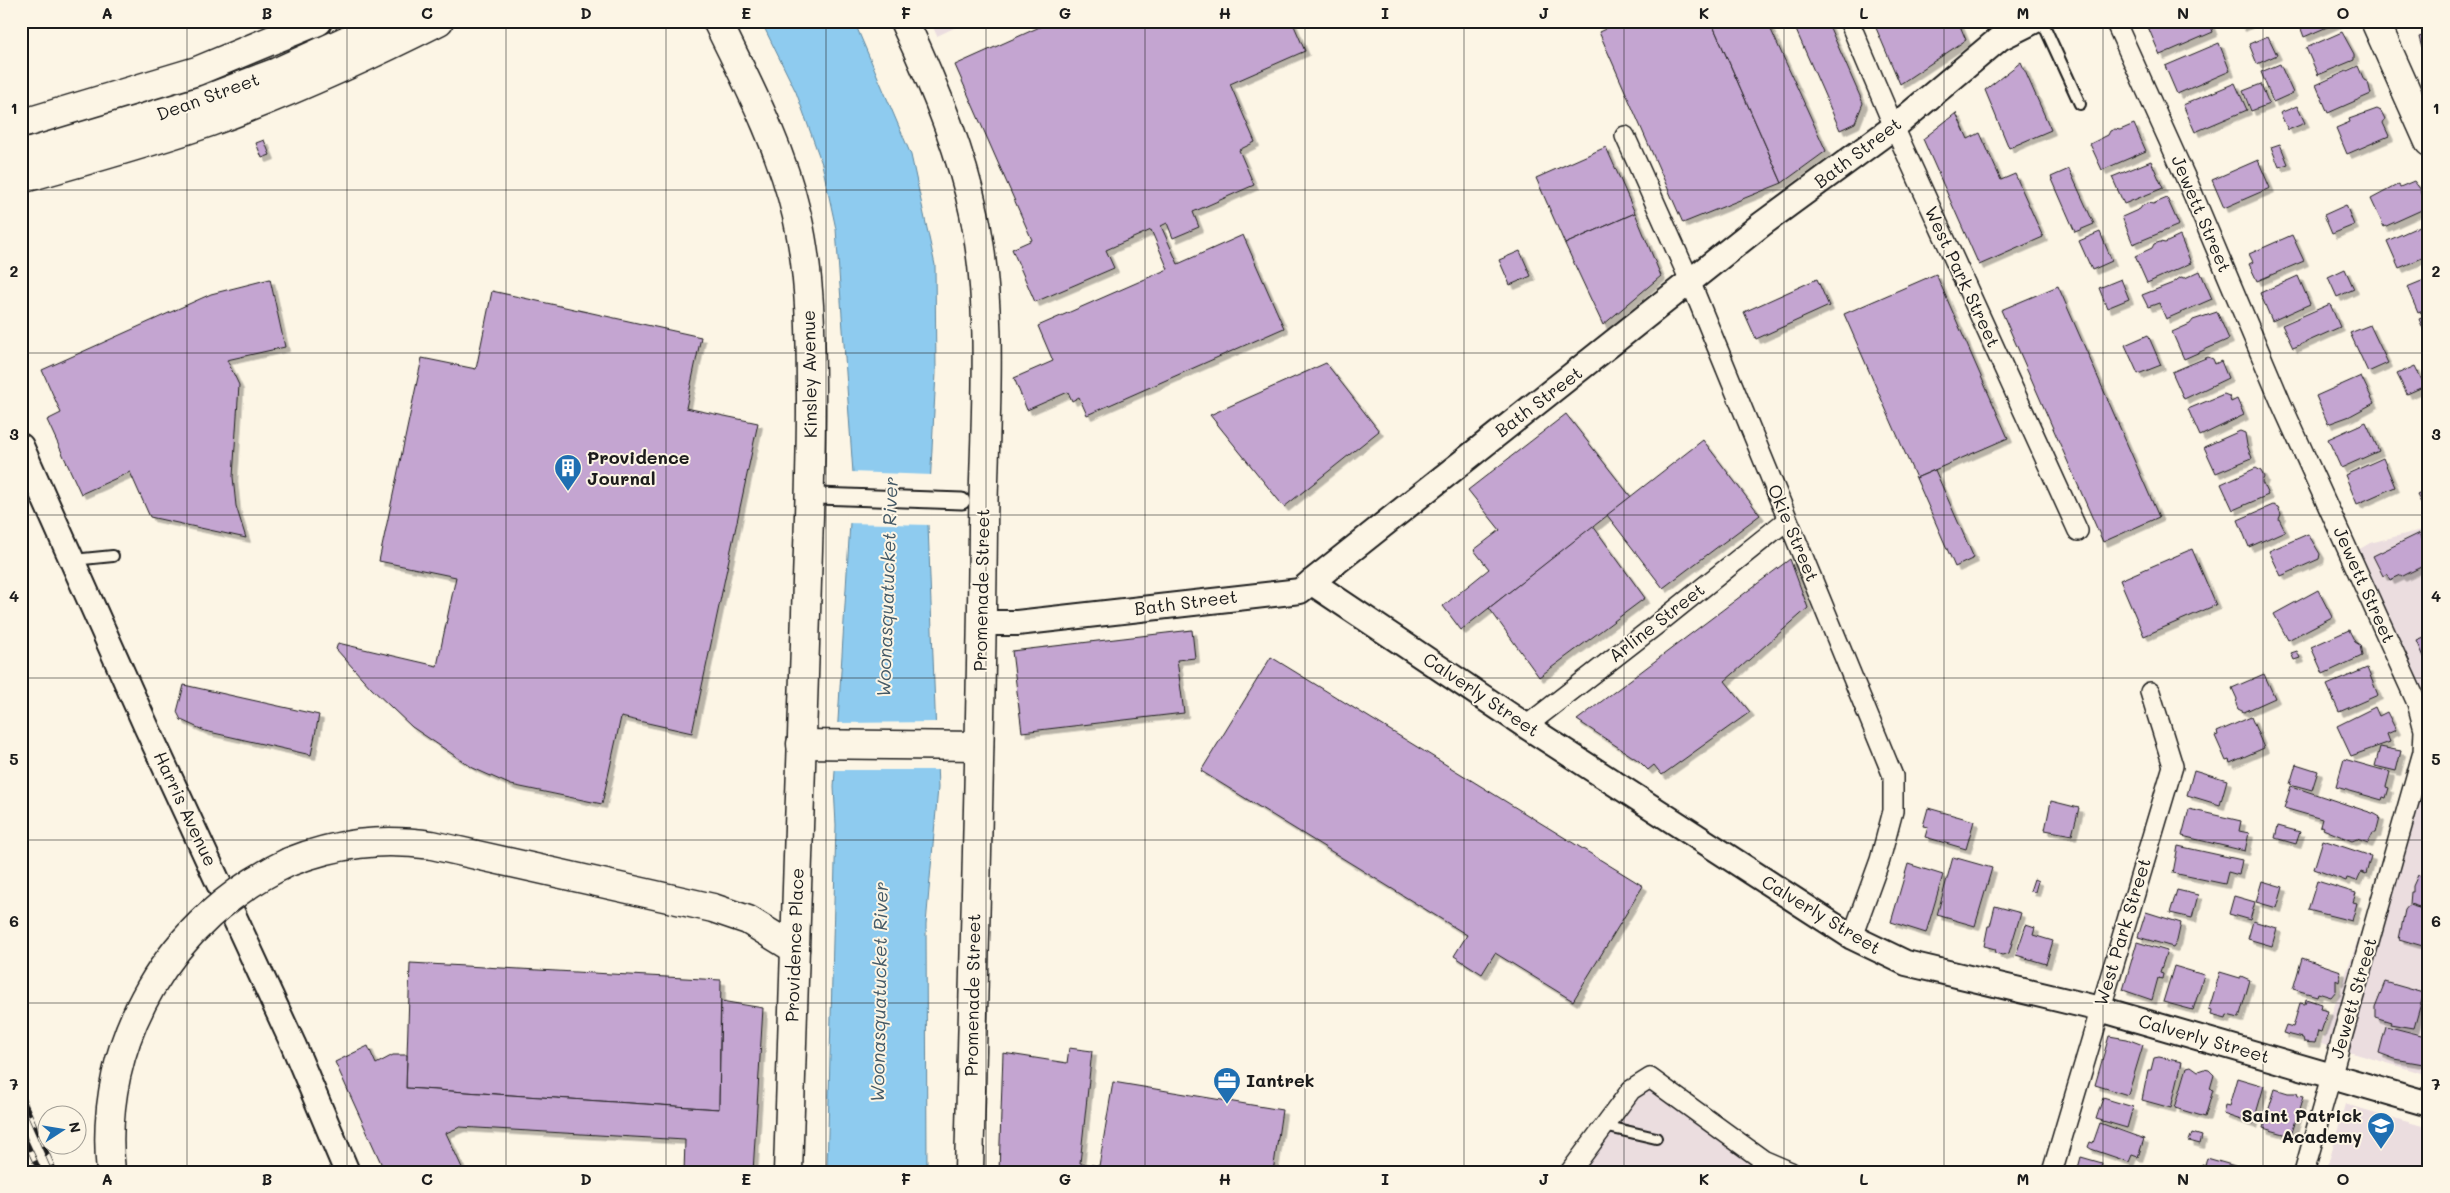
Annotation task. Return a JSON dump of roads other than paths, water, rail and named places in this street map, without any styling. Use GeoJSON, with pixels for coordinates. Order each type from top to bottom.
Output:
{"type":"FeatureCollection","features":[{"type":"Feature","properties":{"kind":"main road","name":"Dean Street"},"geometry":{"type":"LineString","coordinates":[[21,124],[197,71],[318,21]]}},
{"type":"Feature","properties":{"kind":"main road","name":"Dean Street"},"geometry":{"type":"LineString","coordinates":[[21,155],[201,101],[277,72],[389,21]]}},
{"type":"Feature","properties":{"kind":"main road"},"geometry":{"type":"LineString","coordinates":[[21,179],[169,136],[247,108],[333,73],[439,21]]}},
{"type":"Feature","properties":{"kind":"main road","name":"Kinsley Avenue"},"geometry":{"type":"LineString","coordinates":[[717,21],[755,98],[775,146],[797,216],[804,256],[812,346],[810,485],[814,744]]}},
{"type":"Feature","properties":{"kind":"main road","name":"Promenade Street"},"geometry":{"type":"LineString","coordinates":[[904,21],[942,110],[966,182],[979,242],[985,300],[986,374],[982,624],[969,1172]]}},
{"type":"Feature","properties":{"kind":"main road"},"geometry":{"type":"LineString","coordinates":[[2375,21],[2429,142]]}},
{"type":"Feature","properties":{"kind":"main road"},"geometry":{"type":"LineString","coordinates":[[814,744],[978,746]]}},
{"type":"Feature","properties":{"kind":"main road","name":"Providence Place"},"geometry":{"type":"LineString","coordinates":[[788,1172],[795,949],[814,744]]}},
{"type":"Feature","properties":{"kind":"main road"},"geometry":{"type":"LineString","coordinates":[[111,1172],[109,1135],[115,1078],[131,1026],[157,975],[181,943],[213,911],[243,887],[289,862],[324,850],[366,842],[402,842],[432,845],[713,908],[748,920],[795,949]]}},
{"type":"Feature","properties":{"kind":"street","name":"West Park Street"},"geometry":{"type":"LineString","coordinates":[[1849,21],[1894,127],[2078,531]]}},
{"type":"Feature","properties":{"kind":"street","name":"Bath Street"},"geometry":{"type":"LineString","coordinates":[[982,624],[1017,623],[1300,591],[1762,224],[1894,127],[2000,38],[2034,21]]}},
{"type":"Feature","properties":{"kind":"street","name":"Jewett Street"},"geometry":{"type":"LineString","coordinates":[[2115,21],[2192,192],[2282,405],[2417,704],[2424,730],[2423,752],[2304,1172]]}},
{"type":"Feature","properties":{"kind":"street","name":"Okie Street"},"geometry":{"type":"LineString","coordinates":[[1625,136],[1690,281],[1786,520],[1832,624],[1893,776],[1893,811],[1880,860],[1852,937]]}},
{"type":"Feature","properties":{"kind":"street","name":"Harris Avenue"},"geometry":{"type":"LineString","coordinates":[[21,446],[146,726],[294,1044],[347,1172]]}},
{"type":"Feature","properties":{"kind":"street"},"geometry":{"type":"LineString","coordinates":[[818,496],[955,501]]}},
{"type":"Feature","properties":{"kind":"street","name":"Arline Street"},"geometry":{"type":"LineString","coordinates":[[1526,726],[1660,622],[1786,520]]}},
{"type":"Feature","properties":{"kind":"street","name":"Calverly Street"},"geometry":{"type":"LineString","coordinates":[[1311,582],[1526,726],[1852,937],[1906,962],[2100,1009],[2429,1104]]}},
{"type":"Feature","properties":{"kind":"street","name":"West Park Street"},"geometry":{"type":"LineString","coordinates":[[2052,1172],[2173,766],[2150,692]]}},
{"type":"Feature","properties":{"kind":"street"},"geometry":{"type":"LineString","coordinates":[[1570,1172],[1631,1090],[1650,1078],[1764,1160],[1791,1172]]}},
{"type":"Feature","properties":{"kind":"lane"},"geometry":{"type":"LineString","coordinates":[[2042,21],[2080,104]]}},
{"type":"Feature","properties":{"kind":"lane"},"geometry":{"type":"LineString","coordinates":[[73,560],[112,556]]}},
{"type":"Feature","properties":{"kind":"lane"},"geometry":{"type":"LineString","coordinates":[[1604,1126],[1656,1138]]}},
{"type":"Feature","properties":{"kind":"water","name":"Woonasquatucket River"},"geometry":{"type":"Polygon","coordinates":[[[761,21],[854,21],[911,155],[935,265],[936,373],[928,525],[938,788],[926,924],[927,1172],[827,1172],[836,825],[834,787],[853,473],[836,229],[822,164],[796,92],[761,21]]]}},
{"type":"Feature","properties":{"kind":"railway"},"geometry":{"type":"LineString","coordinates":[[21,1095],[55,1172]]}},
{"type":"Feature","properties":{"kind":"railway"},"geometry":{"type":"LineString","coordinates":[[21,1131],[40,1172]]}},
{"type":"Feature","properties":{"kind":"railway"},"geometry":{"type":"LineString","coordinates":[[21,1166],[24,1172]]}},
{"type":"Feature","properties":{"kind":"place","name":"Providence Journal"},"geometry":{"type":"Point","coordinates":[568,492]}},
{"type":"Feature","properties":{"kind":"place","name":"Iantrek"},"geometry":{"type":"Point","coordinates":[1227,1105]}},
{"type":"Feature","properties":{"kind":"place","name":"Saint Patrick Academy"},"geometry":{"type":"Point","coordinates":[2381,1150]}}]}
